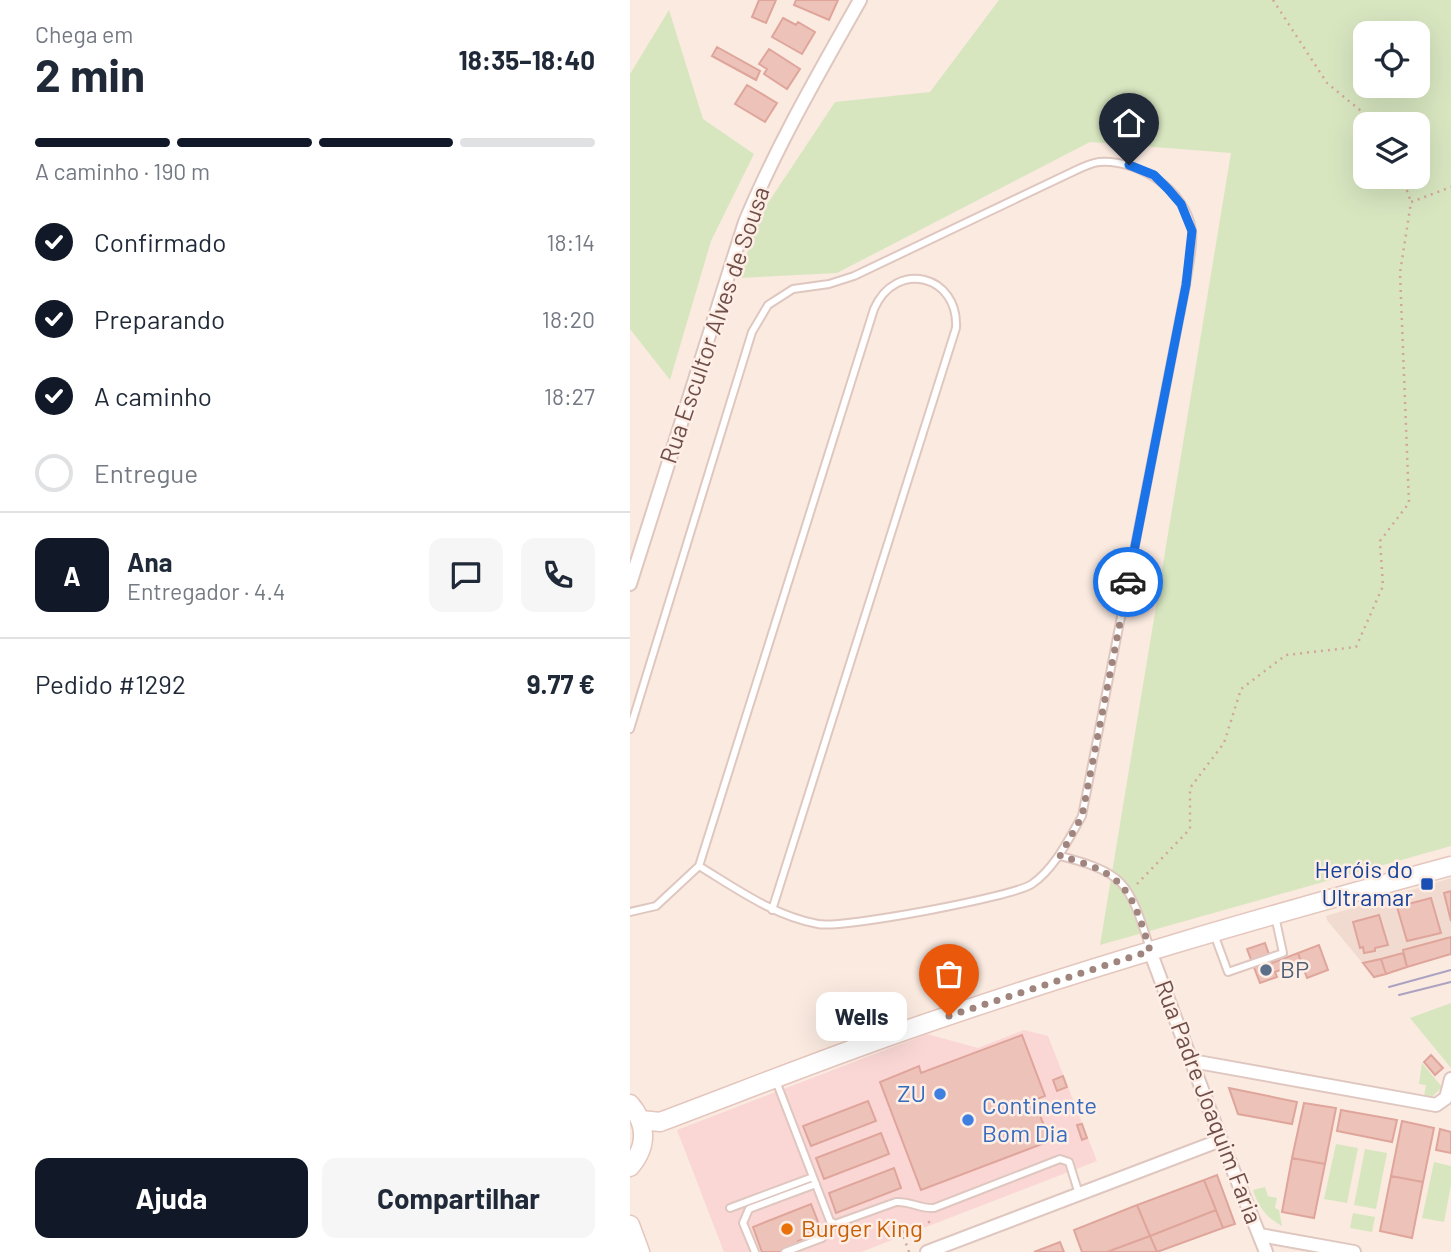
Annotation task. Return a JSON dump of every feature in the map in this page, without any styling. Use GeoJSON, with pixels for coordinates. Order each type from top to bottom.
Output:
{"type":"FeatureCollection","features":[{"type":"Feature","properties":{"kind":"main road"},"geometry":{"type":"LineString","coordinates":[[643,1139],[660,1122],[898,1033],[1150,951],[1451,866]]}},
{"type":"Feature","properties":{"kind":"main road"},"geometry":{"type":"LineString","coordinates":[[630,1104],[644,1129],[637,1158],[630,1167]]}},
{"type":"Feature","properties":{"kind":"main road"},"geometry":{"type":"LineString","coordinates":[[641,1120],[660,1122]]}},
{"type":"Feature","properties":{"kind":"main road"},"geometry":{"type":"LineString","coordinates":[[630,1225],[636,1249]]}},
{"type":"Feature","properties":{"kind":"street","name":"Rua Escultor Alves de Sousa"},"geometry":{"type":"LineString","coordinates":[[630,584],[636,546],[745,222],[799,109],[860,0]]}},
{"type":"Feature","properties":{"kind":"street","name":"Rua Padre Joaquim Faria"},"geometry":{"type":"LineString","coordinates":[[1150,951],[1266,1252]]}},
{"type":"Feature","properties":{"kind":"street"},"geometry":{"type":"LineString","coordinates":[[1192,1061],[1436,1105],[1446,1098],[1451,1079]]}},
{"type":"Feature","properties":{"kind":"street"},"geometry":{"type":"LineString","coordinates":[[928,1252],[1221,1140]]}},
{"type":"Feature","properties":{"kind":"street"},"geometry":{"type":"LineString","coordinates":[[1260,1235],[1354,1252]]}},
{"type":"Feature","properties":{"kind":"lane"},"geometry":{"type":"LineString","coordinates":[[630,729],[752,332],[768,305],[793,289],[829,285],[854,276],[1097,162],[1129,165],[1154,175],[1181,204],[1192,231],[1186,285],[1082,816],[1060,856],[1031,885],[983,899],[882,918],[820,925],[772,910],[699,866]]}},
{"type":"Feature","properties":{"kind":"lane"},"geometry":{"type":"LineString","coordinates":[[630,912],[656,906],[699,866],[874,309],[886,290],[896,283],[906,279],[928,281],[948,295],[954,306],[956,328],[772,910]]}},
{"type":"Feature","properties":{"kind":"lane"},"geometry":{"type":"LineString","coordinates":[[1060,856],[1090,864],[1121,883],[1140,916],[1150,951]]}},
{"type":"Feature","properties":{"kind":"lane"},"geometry":{"type":"LineString","coordinates":[[1214,932],[1228,972],[1283,953],[1275,914]]}},
{"type":"Feature","properties":{"kind":"lane"},"geometry":{"type":"LineString","coordinates":[[775,1079],[830,1220],[835,1224]]}},
{"type":"Feature","properties":{"kind":"lane"},"geometry":{"type":"LineString","coordinates":[[785,1252],[822,1238],[835,1224],[896,1202],[905,1201],[925,1209],[934,1208],[1060,1158],[1069,1163],[1079,1194]]}},
{"type":"Feature","properties":{"kind":"lane"},"geometry":{"type":"LineString","coordinates":[[730,1208],[815,1180]]}},
{"type":"Feature","properties":{"kind":"lane"},"geometry":{"type":"LineString","coordinates":[[755,1252],[743,1223],[748,1209],[815,1180]]}},
{"type":"Feature","properties":{"kind":"path"},"geometry":{"type":"LineString","coordinates":[[1273,0],[1327,83],[1362,112]]}},
{"type":"Feature","properties":{"kind":"path"},"geometry":{"type":"LineString","coordinates":[[1411,202],[1451,187]]}},
{"type":"Feature","properties":{"kind":"path"},"geometry":{"type":"LineString","coordinates":[[1127,894],[1190,829],[1190,788],[1224,743],[1241,690],[1286,655],[1356,647],[1383,586],[1380,541],[1409,503],[1400,272],[1411,202],[1406,189]]}},
{"type":"Feature","properties":{"kind":"path"},"geometry":{"type":"LineString","coordinates":[[908,1252],[902,1232],[929,1222]]}},
{"type":"Feature","properties":{"kind":"shaded area"},"geometry":{"type":"Polygon","coordinates":[[[1451,878],[1451,954],[1374,977],[1327,920],[1326,916],[1451,878]]]}},
{"type":"Feature","properties":{"kind":"shaded area"},"geometry":{"type":"Polygon","coordinates":[[[1024,1030],[1048,1036],[1097,1161],[861,1252],[724,1252],[677,1130],[927,1034],[978,1048],[1024,1030]]]}},
{"type":"Feature","properties":{"kind":"green space"},"geometry":{"type":"Polygon","coordinates":[[[999,0],[1451,0],[1451,846],[1100,945],[1231,153],[1090,142],[837,273],[739,278],[760,215],[835,102],[930,92],[999,0]]]}},
{"type":"Feature","properties":{"kind":"green space"},"geometry":{"type":"Polygon","coordinates":[[[669,10],[703,119],[754,154],[711,241],[670,380],[630,329],[630,74],[669,10]]]}},
{"type":"Feature","properties":{"kind":"green space"},"geometry":{"type":"Polygon","coordinates":[[[1451,1003],[1451,1068],[1410,1018],[1451,1003]]]}},
{"type":"Feature","properties":{"kind":"green space"},"geometry":{"type":"Polygon","coordinates":[[[1422,1063],[1442,1087],[1432,1097],[1424,1096],[1426,1085],[1419,1084],[1422,1063]]]}},
{"type":"Feature","properties":{"kind":"green space"},"geometry":{"type":"Polygon","coordinates":[[[1336,1144],[1358,1148],[1347,1203],[1324,1199],[1336,1144]]]}},
{"type":"Feature","properties":{"kind":"green space"},"geometry":{"type":"Polygon","coordinates":[[[1365,1149],[1387,1153],[1376,1209],[1354,1205],[1365,1149]]]}},
{"type":"Feature","properties":{"kind":"green space"},"geometry":{"type":"Polygon","coordinates":[[[1434,1162],[1451,1166],[1451,1185],[1444,1222],[1422,1218],[1434,1162]]]}},
{"type":"Feature","properties":{"kind":"green space"},"geometry":{"type":"Polygon","coordinates":[[[1265,1187],[1268,1196],[1277,1198],[1275,1208],[1279,1210],[1282,1226],[1260,1207],[1255,1196],[1253,1190],[1265,1187]]]}},
{"type":"Feature","properties":{"kind":"green space"},"geometry":{"type":"Polygon","coordinates":[[[1353,1213],[1375,1217],[1372,1232],[1350,1228],[1353,1213]]]}},
{"type":"Feature","properties":{"kind":"building"},"geometry":{"type":"Polygon","coordinates":[[[759,0],[776,0],[766,23],[752,17],[759,0]]]}},
{"type":"Feature","properties":{"kind":"building"},"geometry":{"type":"Polygon","coordinates":[[[796,0],[838,0],[829,20],[794,5],[796,0]]]}},
{"type":"Feature","properties":{"kind":"building"},"geometry":{"type":"Polygon","coordinates":[[[783,18],[796,25],[798,22],[815,32],[802,54],[772,37],[783,18]]]}},
{"type":"Feature","properties":{"kind":"building"},"geometry":{"type":"Polygon","coordinates":[[[717,47],[760,71],[756,80],[712,56],[717,47]]]}},
{"type":"Feature","properties":{"kind":"building"},"geometry":{"type":"Polygon","coordinates":[[[769,49],[800,69],[787,89],[764,74],[767,69],[759,64],[769,49]]]}},
{"type":"Feature","properties":{"kind":"building"},"geometry":{"type":"Polygon","coordinates":[[[747,85],[777,103],[765,122],[735,104],[747,85]]]}},
{"type":"Feature","properties":{"kind":"building"},"geometry":{"type":"Polygon","coordinates":[[[1451,891],[1451,921],[1444,893],[1451,891]]]}},
{"type":"Feature","properties":{"kind":"building"},"geometry":{"type":"Polygon","coordinates":[[[1431,898],[1441,933],[1407,941],[1397,907],[1431,898]]]}},
{"type":"Feature","properties":{"kind":"building"},"geometry":{"type":"Polygon","coordinates":[[[1379,915],[1388,945],[1364,953],[1353,922],[1379,915]]]}},
{"type":"Feature","properties":{"kind":"building"},"geometry":{"type":"Polygon","coordinates":[[[1451,937],[1451,954],[1407,967],[1403,950],[1451,937]]]}},
{"type":"Feature","properties":{"kind":"building"},"geometry":{"type":"Polygon","coordinates":[[[1265,943],[1272,963],[1298,953],[1301,962],[1275,972],[1277,977],[1260,983],[1247,949],[1265,943]]]}},
{"type":"Feature","properties":{"kind":"building"},"geometry":{"type":"Polygon","coordinates":[[[1319,945],[1328,970],[1307,978],[1298,953],[1319,945]]]}},
{"type":"Feature","properties":{"kind":"building"},"geometry":{"type":"Polygon","coordinates":[[[1403,953],[1407,967],[1386,974],[1381,959],[1403,953]]]}},
{"type":"Feature","properties":{"kind":"building"},"geometry":{"type":"Polygon","coordinates":[[[1381,959],[1386,974],[1374,977],[1363,963],[1381,959]]]}},
{"type":"Feature","properties":{"kind":"building","name":"Continente Bom Dia"},"geometry":{"type":"Polygon","coordinates":[[[1022,1035],[1045,1096],[1034,1100],[1050,1141],[921,1190],[880,1082],[919,1066],[921,1073],[1022,1035]]]}},
{"type":"Feature","properties":{"kind":"building"},"geometry":{"type":"Polygon","coordinates":[[[1431,1055],[1443,1068],[1435,1075],[1424,1062],[1431,1055]]]}},
{"type":"Feature","properties":{"kind":"building"},"geometry":{"type":"Polygon","coordinates":[[[1063,1076],[1067,1087],[1057,1091],[1053,1080],[1063,1076]]]}},
{"type":"Feature","properties":{"kind":"building"},"geometry":{"type":"Polygon","coordinates":[[[1229,1088],[1297,1102],[1292,1124],[1238,1114],[1229,1088]]]}},
{"type":"Feature","properties":{"kind":"building"},"geometry":{"type":"Polygon","coordinates":[[[868,1101],[876,1121],[811,1146],[803,1126],[868,1101]]]}},
{"type":"Feature","properties":{"kind":"building"},"geometry":{"type":"Polygon","coordinates":[[[1304,1103],[1336,1108],[1325,1164],[1292,1158],[1304,1103]]]}},
{"type":"Feature","properties":{"kind":"building"},"geometry":{"type":"Polygon","coordinates":[[[1341,1110],[1397,1120],[1392,1142],[1337,1131],[1341,1110]]]}},
{"type":"Feature","properties":{"kind":"building"},"geometry":{"type":"Polygon","coordinates":[[[1402,1121],[1434,1128],[1423,1182],[1391,1176],[1402,1121]]]}},
{"type":"Feature","properties":{"kind":"building"},"geometry":{"type":"Polygon","coordinates":[[[1082,1124],[1087,1138],[1082,1140],[1077,1125],[1082,1124]]]}},
{"type":"Feature","properties":{"kind":"building"},"geometry":{"type":"Polygon","coordinates":[[[1440,1129],[1451,1132],[1451,1153],[1436,1150],[1440,1129]]]}},
{"type":"Feature","properties":{"kind":"building"},"geometry":{"type":"Polygon","coordinates":[[[881,1133],[889,1154],[824,1179],[816,1158],[881,1133]]]}},
{"type":"Feature","properties":{"kind":"building"},"geometry":{"type":"Polygon","coordinates":[[[1292,1158],[1325,1164],[1314,1218],[1282,1212],[1292,1158]]]}},
{"type":"Feature","properties":{"kind":"building"},"geometry":{"type":"Polygon","coordinates":[[[894,1168],[901,1188],[836,1213],[829,1193],[894,1168]]]}},
{"type":"Feature","properties":{"kind":"building"},"geometry":{"type":"Polygon","coordinates":[[[1217,1175],[1235,1224],[1223,1228],[1204,1180],[1217,1175]]]}},
{"type":"Feature","properties":{"kind":"building"},"geometry":{"type":"Polygon","coordinates":[[[1391,1176],[1423,1182],[1412,1238],[1380,1231],[1391,1176]]]}},
{"type":"Feature","properties":{"kind":"building"},"geometry":{"type":"Polygon","coordinates":[[[1204,1180],[1216,1210],[1150,1236],[1137,1205],[1204,1180]]]}},
{"type":"Feature","properties":{"kind":"building","name":"Burger King"},"geometry":{"type":"Polygon","coordinates":[[[811,1204],[822,1232],[798,1241],[799,1245],[781,1252],[762,1252],[753,1227],[811,1204]]]}},
{"type":"Feature","properties":{"kind":"building"},"geometry":{"type":"Polygon","coordinates":[[[1137,1205],[1150,1236],[1107,1252],[1082,1252],[1074,1230],[1137,1205]]]}},
{"type":"Feature","properties":{"kind":"building"},"geometry":{"type":"Polygon","coordinates":[[[1216,1210],[1223,1228],[1157,1252],[1150,1236],[1216,1210]]]}},
{"type":"Feature","properties":{"kind":"building"},"geometry":{"type":"Polygon","coordinates":[[[1150,1236],[1157,1252],[1107,1252],[1150,1236]]]}},
{"type":"Feature","properties":{"kind":"building"},"geometry":{"type":"Polygon","coordinates":[[[1060,1242],[1064,1252],[1034,1252],[1060,1242]]]}},
{"type":"Feature","properties":{"kind":"tram line"},"geometry":{"type":"LineString","coordinates":[[1389,987],[1451,970]]}},
{"type":"Feature","properties":{"kind":"tram line"},"geometry":{"type":"LineString","coordinates":[[1399,995],[1451,982]]}},
{"type":"Feature","properties":{"kind":"way so far"},"geometry":{"type":"LineString","coordinates":[[949,1016],[1150,951],[1140,916],[1121,883],[1090,864],[1060,856],[1082,816],[1128,582]]}},
{"type":"Feature","properties":{"kind":"place","name":"Heróis do Ultramar"},"geometry":{"type":"Point","coordinates":[1427,884]}},
{"type":"Feature","properties":{"kind":"place","name":"BP"},"geometry":{"type":"Point","coordinates":[1266,970]}},
{"type":"Feature","properties":{"kind":"place","name":"Wells"},"geometry":{"type":"Point","coordinates":[949,1016]}},
{"type":"Feature","properties":{"kind":"place","name":"ZU"},"geometry":{"type":"Point","coordinates":[940,1094]}},
{"type":"Feature","properties":{"kind":"place","name":"Continente Bom Dia"},"geometry":{"type":"Point","coordinates":[968,1120]}},
{"type":"Feature","properties":{"kind":"place","name":"Burger King"},"geometry":{"type":"Point","coordinates":[787,1229]}},
{"type":"Feature","properties":{"kind":"route"},"geometry":{"type":"LineString","coordinates":[[1128,582],[1186,285],[1192,231],[1181,204],[1168,189],[1154,175],[1129,165]]}}]}
